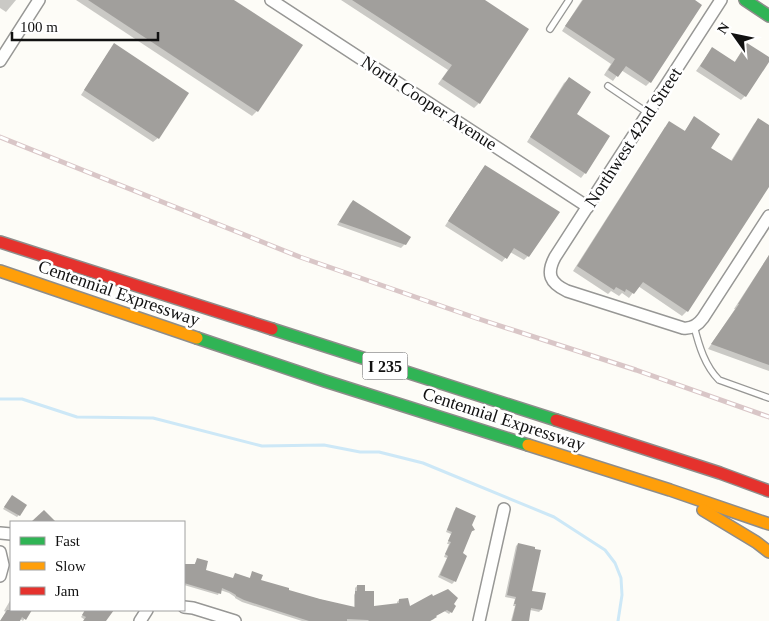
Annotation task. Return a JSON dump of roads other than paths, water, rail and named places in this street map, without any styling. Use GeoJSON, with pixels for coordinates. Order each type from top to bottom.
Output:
{"type":"FeatureCollection","features":[{"type":"Feature","properties":{"kind":"main road"},"geometry":{"type":"LineString","coordinates":[[745,0],[759,6],[769,16]]}},
{"type":"Feature","properties":{"kind":"main road","name":"Centennial Expressway"},"geometry":{"type":"LineString","coordinates":[[0,242],[720,473],[769,491]]}},
{"type":"Feature","properties":{"kind":"main road","name":"Centennial Expressway"},"geometry":{"type":"LineString","coordinates":[[0,271],[326,381],[670,490],[769,524]]}},
{"type":"Feature","properties":{"kind":"main road"},"geometry":{"type":"LineString","coordinates":[[670,490],[756,542],[769,552]]}},
{"type":"Feature","properties":{"kind":"street"},"geometry":{"type":"LineString","coordinates":[[0,61],[40,0]]}},
{"type":"Feature","properties":{"kind":"street","name":"North Cooper Avenue"},"geometry":{"type":"LineString","coordinates":[[271,0],[588,207]]}},
{"type":"Feature","properties":{"kind":"street","name":"Northwest 42nd Street"},"geometry":{"type":"LineString","coordinates":[[694,326],[683,328],[567,290],[557,285],[550,276],[550,269],[719,1]]}},
{"type":"Feature","properties":{"kind":"street"},"geometry":{"type":"LineString","coordinates":[[694,326],[700,323],[769,216]]}},
{"type":"Feature","properties":{"kind":"street"},"geometry":{"type":"LineString","coordinates":[[479,621],[504,509]]}},
{"type":"Feature","properties":{"kind":"street"},"geometry":{"type":"LineString","coordinates":[[0,552],[5,568]]}},
{"type":"Feature","properties":{"kind":"street"},"geometry":{"type":"LineString","coordinates":[[185,607],[235,621]]}},
{"type":"Feature","properties":{"kind":"lane"},"geometry":{"type":"LineString","coordinates":[[550,29],[569,0]]}},
{"type":"Feature","properties":{"kind":"lane"},"geometry":{"type":"LineString","coordinates":[[608,86],[648,113]]}},
{"type":"Feature","properties":{"kind":"lane"},"geometry":{"type":"LineString","coordinates":[[694,326],[704,356],[714,375],[719,380],[769,398]]}},
{"type":"Feature","properties":{"kind":"waterway"},"geometry":{"type":"LineString","coordinates":[[0,399],[22,399],[77,417],[153,418],[262,446],[324,445],[360,452],[379,452],[423,463],[554,517],[605,550],[615,563],[621,578],[622,595],[618,621]]}},
{"type":"Feature","properties":{"kind":"railway"},"geometry":{"type":"LineString","coordinates":[[0,137],[300,257],[476,318],[636,370],[769,417]]}}]}
